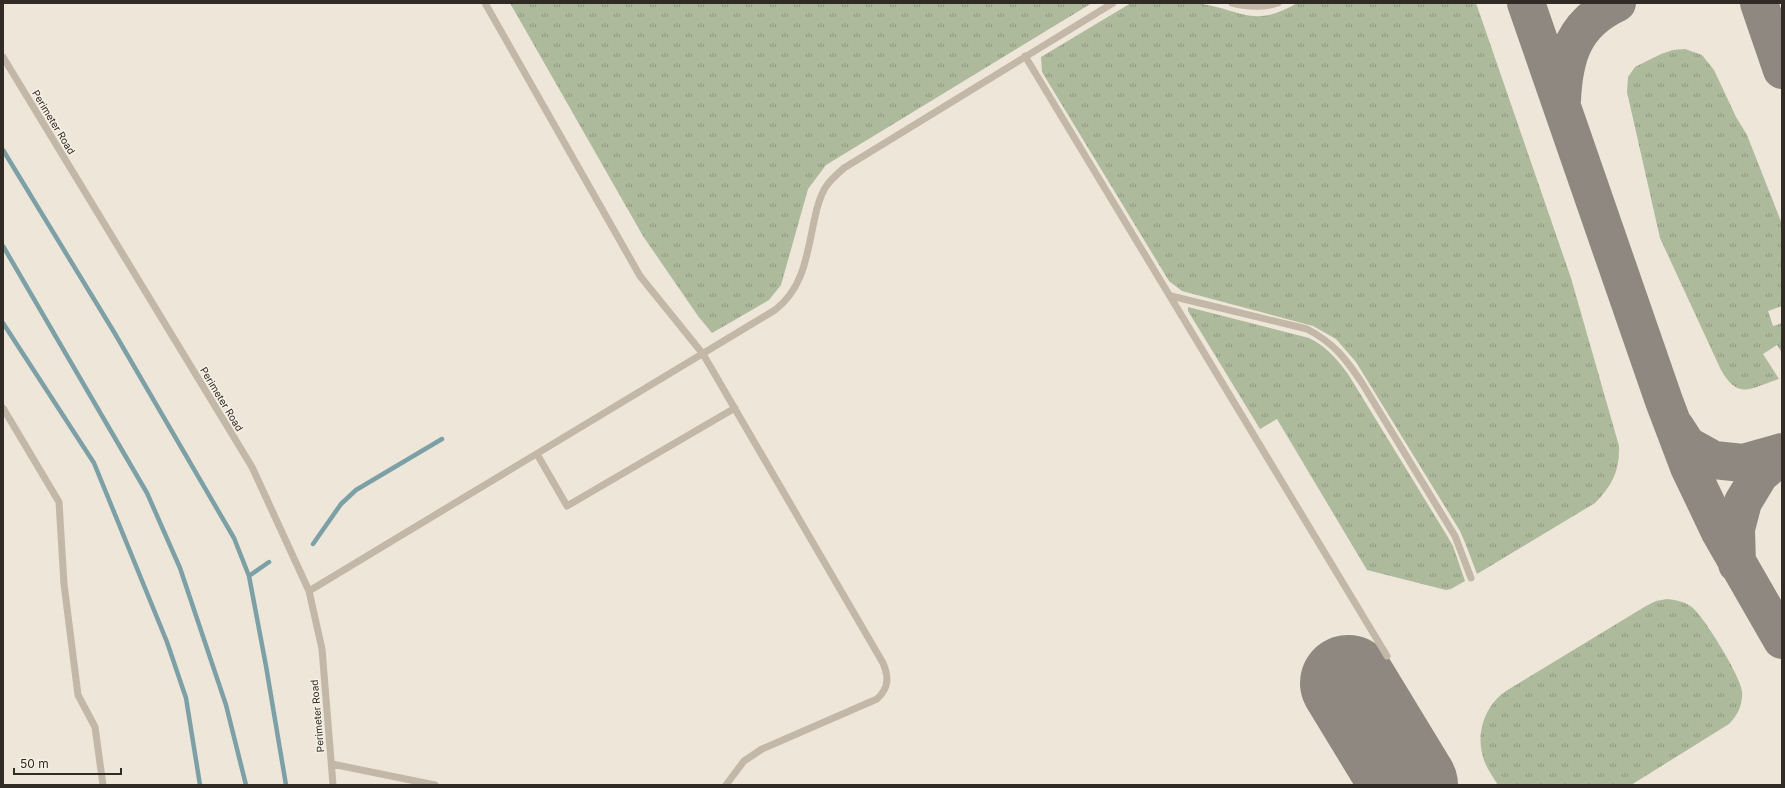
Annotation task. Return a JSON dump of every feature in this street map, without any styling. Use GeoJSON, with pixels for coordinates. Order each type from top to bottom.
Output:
{"type":"FeatureCollection","features":[{"type":"Feature","properties":{"kind":"lane"},"geometry":{"type":"LineString","coordinates":[[486,3],[640,276],[703,354],[887,672],[887,685],[883,693],[868,704],[752,754],[736,770],[726,785]]}},
{"type":"Feature","properties":{"kind":"lane"},"geometry":{"type":"LineString","coordinates":[[309,591],[775,310],[784,303],[795,290],[801,277],[819,202],[825,188],[834,177],[844,168],[1113,3]]}},
{"type":"Feature","properties":{"kind":"lane"},"geometry":{"type":"LineString","coordinates":[[1232,3],[1254,7],[1278,3]]}},
{"type":"Feature","properties":{"kind":"lane"},"geometry":{"type":"LineString","coordinates":[[1025,56],[1387,656]]}},
{"type":"Feature","properties":{"kind":"lane","name":"Perimeter Road"},"geometry":{"type":"LineString","coordinates":[[3,57],[252,467],[309,591],[322,649],[333,785]]}},
{"type":"Feature","properties":{"kind":"lane"},"geometry":{"type":"LineString","coordinates":[[1171,296],[1307,330],[1321,336],[1336,348],[1348,362],[1362,384],[1455,536],[1471,578]]}},
{"type":"Feature","properties":{"kind":"lane"},"geometry":{"type":"LineString","coordinates":[[3,408],[59,502],[64,584],[78,695],[95,727],[103,785]]}},
{"type":"Feature","properties":{"kind":"lane"},"geometry":{"type":"LineString","coordinates":[[537,454],[568,506],[735,408]]}},
{"type":"Feature","properties":{"kind":"lane"},"geometry":{"type":"LineString","coordinates":[[332,764],[435,785]]}},
{"type":"Feature","properties":{"kind":"green space"},"geometry":{"type":"Polygon","coordinates":[[[1188,2],[1246,15],[1257,16],[1282,11],[1297,3],[1476,3],[1571,278],[1619,446],[1618,463],[1614,477],[1601,497],[1595,503],[1477,574],[1460,531],[1356,362],[1336,339],[1313,326],[1182,291],[1169,281],[1042,72],[1041,57],[1131,3],[1188,2]]]}},
{"type":"Feature","properties":{"kind":"green space"},"geometry":{"type":"Polygon","coordinates":[[[510,3],[1092,3],[826,165],[808,189],[781,285],[769,300],[712,333],[698,316],[643,236],[510,3]]]}},
{"type":"Feature","properties":{"kind":"green space"},"geometry":{"type":"Polygon","coordinates":[[[1685,49],[1702,55],[1714,70],[1736,117],[1747,135],[1782,224],[1782,306],[1768,311],[1773,326],[1782,323],[1782,353],[1777,345],[1763,354],[1779,379],[1746,390],[1734,386],[1727,380],[1721,370],[1660,238],[1627,92],[1628,77],[1635,67],[1661,54],[1673,50],[1685,49]]]}},
{"type":"Feature","properties":{"kind":"green space"},"geometry":{"type":"Polygon","coordinates":[[[1188,307],[1309,338],[1331,353],[1348,374],[1446,534],[1453,546],[1465,581],[1451,589],[1446,590],[1367,570],[1277,419],[1260,429],[1188,311],[1188,307]]]}},
{"type":"Feature","properties":{"kind":"green space"},"geometry":{"type":"Polygon","coordinates":[[[1667,599],[1687,604],[1693,608],[1705,623],[1729,661],[1740,683],[1742,691],[1741,705],[1732,721],[1631,785],[1498,785],[1485,763],[1481,750],[1481,731],[1487,713],[1498,697],[1646,606],[1656,601],[1667,599]]]}},
{"type":"Feature","properties":{"kind":"waterway"},"geometry":{"type":"LineString","coordinates":[[3,150],[114,332],[234,538],[249,576],[286,785]]}},
{"type":"Feature","properties":{"kind":"waterway"},"geometry":{"type":"LineString","coordinates":[[3,246],[147,493],[180,568],[226,705],[246,785]]}},
{"type":"Feature","properties":{"kind":"waterway"},"geometry":{"type":"LineString","coordinates":[[3,323],[94,463],[167,642],[186,698],[200,785]]}},
{"type":"Feature","properties":{"kind":"waterway"},"geometry":{"type":"LineString","coordinates":[[313,544],[341,504],[356,490],[442,439]]}},
{"type":"Feature","properties":{"kind":"waterway"},"geometry":{"type":"LineString","coordinates":[[249,576],[269,562]]}},
{"type":"Feature","properties":{"kind":"taxiway"},"geometry":{"type":"LineString","coordinates":[[1526,3],[1664,401],[1689,467],[1720,532],[1782,640]]}},
{"type":"Feature","properties":{"kind":"taxiway"},"geometry":{"type":"LineString","coordinates":[[1562,100],[1565,69],[1574,42],[1591,20],[1602,11],[1617,3]]}},
{"type":"Feature","properties":{"kind":"taxiway"},"geometry":{"type":"LineString","coordinates":[[1759,3],[1782,70]]}},
{"type":"Feature","properties":{"kind":"taxiway"},"geometry":{"type":"LineString","coordinates":[[1676,428],[1687,445],[1714,460],[1743,463],[1782,452]]}},
{"type":"Feature","properties":{"kind":"taxiway"},"geometry":{"type":"LineString","coordinates":[[1737,564],[1736,529],[1743,502],[1760,474],[1782,456]]}},
{"type":"Feature","properties":{"kind":"runway"},"geometry":{"type":"LineString","coordinates":[[1348,683],[1410,785]]}}]}
